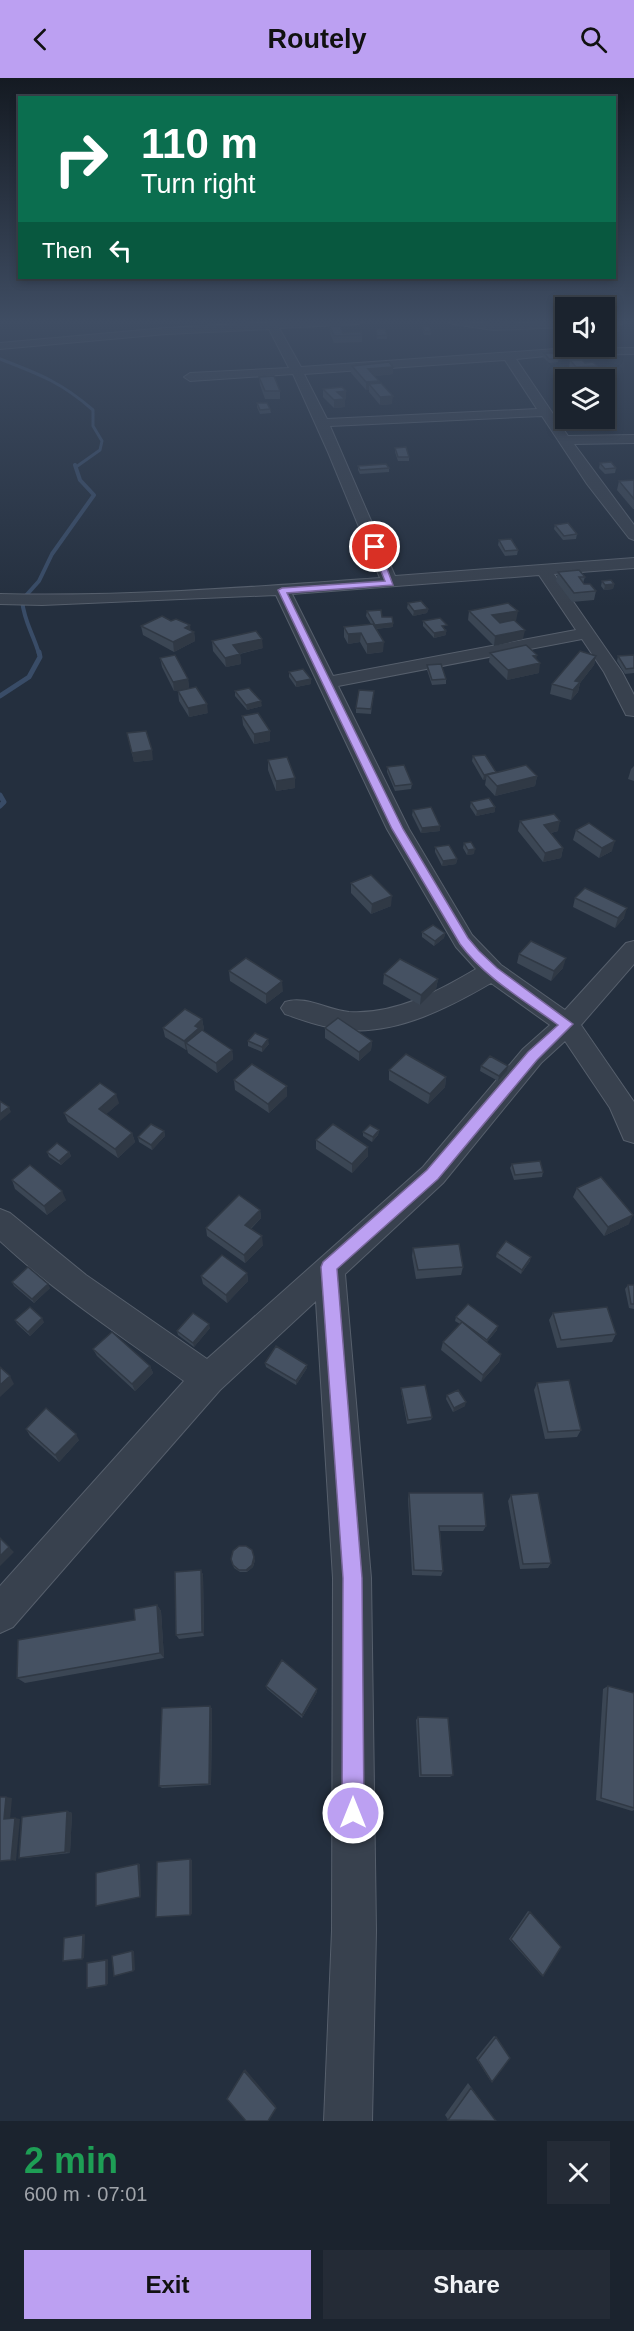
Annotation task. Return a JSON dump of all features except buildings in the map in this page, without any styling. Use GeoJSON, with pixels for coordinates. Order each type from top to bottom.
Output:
{"type":"FeatureCollection","features":[{"type":"Feature","properties":{"kind":"street"},"geometry":{"type":"LineString","coordinates":[[321,416],[390,583]]}},
{"type":"Feature","properties":{"kind":"street"},"geometry":{"type":"LineString","coordinates":[[324,423],[368,419],[485,416]]}},
{"type":"Feature","properties":{"kind":"street"},"geometry":{"type":"LineString","coordinates":[[548,416],[634,536]]}},
{"type":"Feature","properties":{"kind":"street"},"geometry":{"type":"LineString","coordinates":[[565,440],[634,439]]}},
{"type":"Feature","properties":{"kind":"street"},"geometry":{"type":"LineString","coordinates":[[4,600],[282,590],[634,563]]}},
{"type":"Feature","properties":{"kind":"street"},"geometry":{"type":"LineString","coordinates":[[543,570],[613,672],[633,711]]}},
{"type":"Feature","properties":{"kind":"street"},"geometry":{"type":"LineString","coordinates":[[282,590],[398,829],[464,941],[492,971],[567,1024],[621,1103],[634,1132]]}},
{"type":"Feature","properties":{"kind":"street"},"geometry":{"type":"LineString","coordinates":[[327,683],[586,633]]}},
{"type":"Feature","properties":{"kind":"street"},"geometry":{"type":"LineString","coordinates":[[0,1614],[208,1379],[433,1175],[532,1056],[567,1024],[634,949]]}},
{"type":"Feature","properties":{"kind":"street"},"geometry":{"type":"LineString","coordinates":[[294,1008],[349,1021],[388,1018],[420,1007],[492,971]]}},
{"type":"Feature","properties":{"kind":"street"},"geometry":{"type":"LineString","coordinates":[[0,1222],[18,1240],[208,1379]]}},
{"type":"Feature","properties":{"kind":"street"},"geometry":{"type":"LineString","coordinates":[[329,1267],[352,1578],[354,1930],[348,2121]]}},
{"type":"Feature","properties":{"kind":"waterway"},"geometry":{"type":"LineString","coordinates":[[76,467],[100,450],[102,441],[93,426],[93,416]]}},
{"type":"Feature","properties":{"kind":"waterway"},"geometry":{"type":"LineString","coordinates":[[39,654],[22,600],[39,581],[52,554],[94,495],[80,480],[75,465]]}},
{"type":"Feature","properties":{"kind":"waterway"},"geometry":{"type":"LineString","coordinates":[[0,696],[29,677],[40,657],[39,652]]}},
{"type":"Feature","properties":{"kind":"waterway"},"geometry":{"type":"LineString","coordinates":[[0,795],[4,802],[0,806]]}},
{"type":"Feature","properties":{"kind":"route"},"geometry":{"type":"LineString","coordinates":[[353,1813],[352,1578],[329,1267],[433,1175],[532,1056],[567,1024],[492,971],[464,941],[398,829],[282,590],[390,583],[375,547]]}}]}
